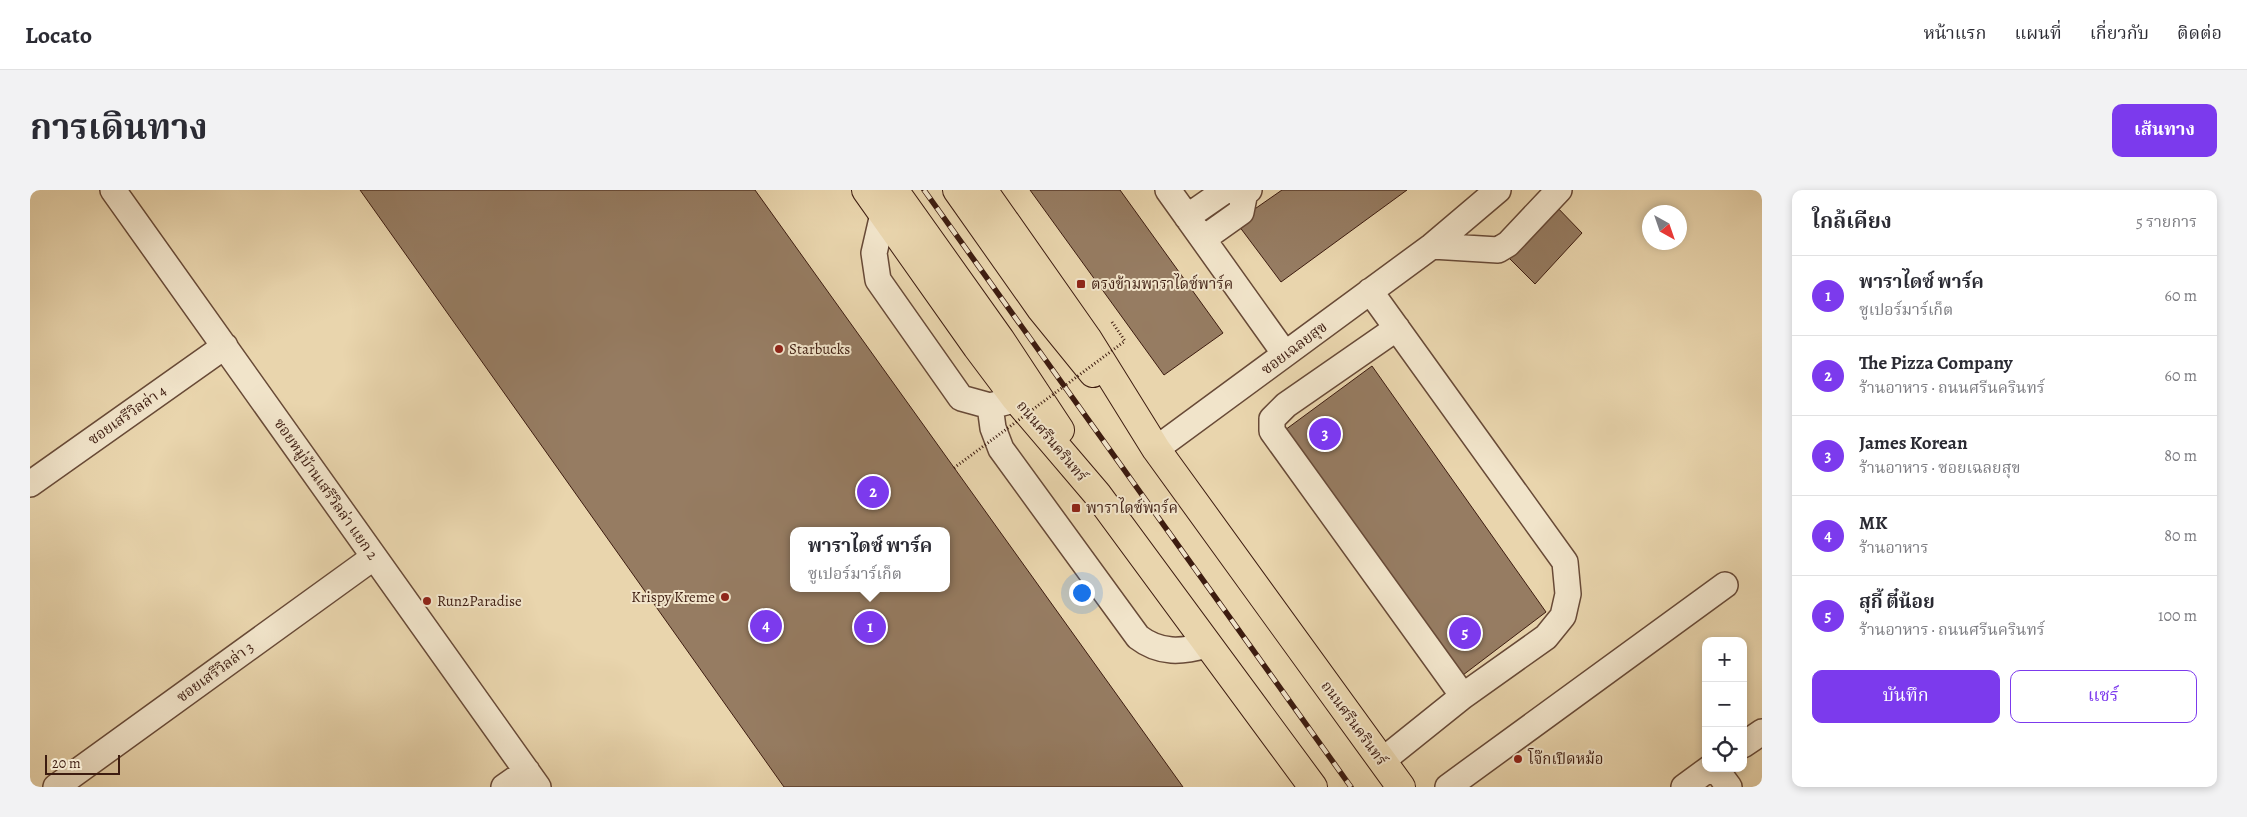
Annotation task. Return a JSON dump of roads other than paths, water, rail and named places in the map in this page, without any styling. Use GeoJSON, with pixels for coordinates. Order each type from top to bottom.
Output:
{"type":"FeatureCollection","features":[{"type":"Feature","properties":{"kind":"main road","name":"ถนนศรีนครินทร์"},"geometry":{"type":"LineString","coordinates":[[866,190],[1016,399],[1097,494],[1313,787]]}},
{"type":"Feature","properties":{"kind":"main road"},"geometry":{"type":"LineString","coordinates":[[894,190],[1032,386],[1097,494]]}},
{"type":"Feature","properties":{"kind":"main road"},"geometry":{"type":"LineString","coordinates":[[957,190],[1073,350],[1151,441]]}},
{"type":"Feature","properties":{"kind":"main road","name":"ถนนศรีนครินทร์"},"geometry":{"type":"LineString","coordinates":[[983,190],[1087,338],[1151,441],[1401,787]]}},
{"type":"Feature","properties":{"kind":"street","name":"ซอยหมู่บ้านเสรีวิลล่า แยก 2"},"geometry":{"type":"LineString","coordinates":[[113,190],[532,779]]}},
{"type":"Feature","properties":{"kind":"street"},"geometry":{"type":"LineString","coordinates":[[1168,190],[1285,354]]}},
{"type":"Feature","properties":{"kind":"street","name":"ซอยเฉลยสุข"},"geometry":{"type":"LineString","coordinates":[[1151,441],[1285,354],[1432,246],[1498,190]]}},
{"type":"Feature","properties":{"kind":"street"},"geometry":{"type":"LineString","coordinates":[[1432,246],[1498,250],[1508,244],[1560,190]]}},
{"type":"Feature","properties":{"kind":"street"},"geometry":{"type":"LineString","coordinates":[[1187,217],[1238,191],[1242,212],[1203,239]]}},
{"type":"Feature","properties":{"kind":"street"},"geometry":{"type":"LineString","coordinates":[[883,214],[874,253],[878,280],[961,398],[990,406],[1016,399]]}},
{"type":"Feature","properties":{"kind":"street"},"geometry":{"type":"LineString","coordinates":[[1370,290],[1565,562],[1568,594],[1563,616],[1546,636],[1463,696],[1382,761]]}},
{"type":"Feature","properties":{"kind":"street"},"geometry":{"type":"LineString","coordinates":[[1397,328],[1286,405],[1272,419],[1272,431],[1463,696]]}},
{"type":"Feature","properties":{"kind":"street","name":"ซอยเสรีวิลล่า 4"},"geometry":{"type":"LineString","coordinates":[[30,484],[224,346]]}},
{"type":"Feature","properties":{"kind":"street"},"geometry":{"type":"LineString","coordinates":[[990,406],[993,428],[1001,449],[1138,637],[1151,646],[1177,652],[1207,645]]}},
{"type":"Feature","properties":{"kind":"street","name":"ซอยเสรีวิลล่า 3"},"geometry":{"type":"LineString","coordinates":[[56,787],[374,557]]}},
{"type":"Feature","properties":{"kind":"street"},"geometry":{"type":"LineString","coordinates":[[1448,787],[1726,585]]}},
{"type":"Feature","properties":{"kind":"street"},"geometry":{"type":"LineString","coordinates":[[1747,742],[1762,732]]}},
{"type":"Feature","properties":{"kind":"street"},"geometry":{"type":"LineString","coordinates":[[1684,787],[1705,772]]}},
{"type":"Feature","properties":{"kind":"street"},"geometry":{"type":"LineString","coordinates":[[1718,772],[1729,787]]}},
{"type":"Feature","properties":{"kind":"street"},"geometry":{"type":"LineString","coordinates":[[504,787],[532,779]]}},
{"type":"Feature","properties":{"kind":"railway"},"geometry":{"type":"LineString","coordinates":[[924,190],[1351,787]]}},
{"type":"Feature","properties":{"kind":"place","name":"ตรงข้ามพาราไดซ์พาร์ค"},"geometry":{"type":"Point","coordinates":[1081,284]}},
{"type":"Feature","properties":{"kind":"place","name":"Starbucks"},"geometry":{"type":"Point","coordinates":[779,349]}},
{"type":"Feature","properties":{"kind":"place","name":"James Korean"},"geometry":{"type":"Point","coordinates":[1325,434]}},
{"type":"Feature","properties":{"kind":"place","name":"The Pizza Company"},"geometry":{"type":"Point","coordinates":[873,492]}},
{"type":"Feature","properties":{"kind":"place","name":"พาราไดซ์พาร์ค"},"geometry":{"type":"Point","coordinates":[1076,508]}},
{"type":"Feature","properties":{"kind":"place","name":"Krispy Kreme"},"geometry":{"type":"Point","coordinates":[725,597]}},
{"type":"Feature","properties":{"kind":"place","name":"Run2Paradise"},"geometry":{"type":"Point","coordinates":[427,601]}},
{"type":"Feature","properties":{"kind":"place","name":"MK"},"geometry":{"type":"Point","coordinates":[766,626]}},
{"type":"Feature","properties":{"kind":"place","name":"พาราไดซ์ พาร์ค"},"geometry":{"type":"Point","coordinates":[870,627]}},
{"type":"Feature","properties":{"kind":"place","name":"สุกี้ ตี๋น้อย"},"geometry":{"type":"Point","coordinates":[1465,633]}},
{"type":"Feature","properties":{"kind":"place","name":"โจ๊กเปิดหม้อ"},"geometry":{"type":"Point","coordinates":[1518,759]}}]}
